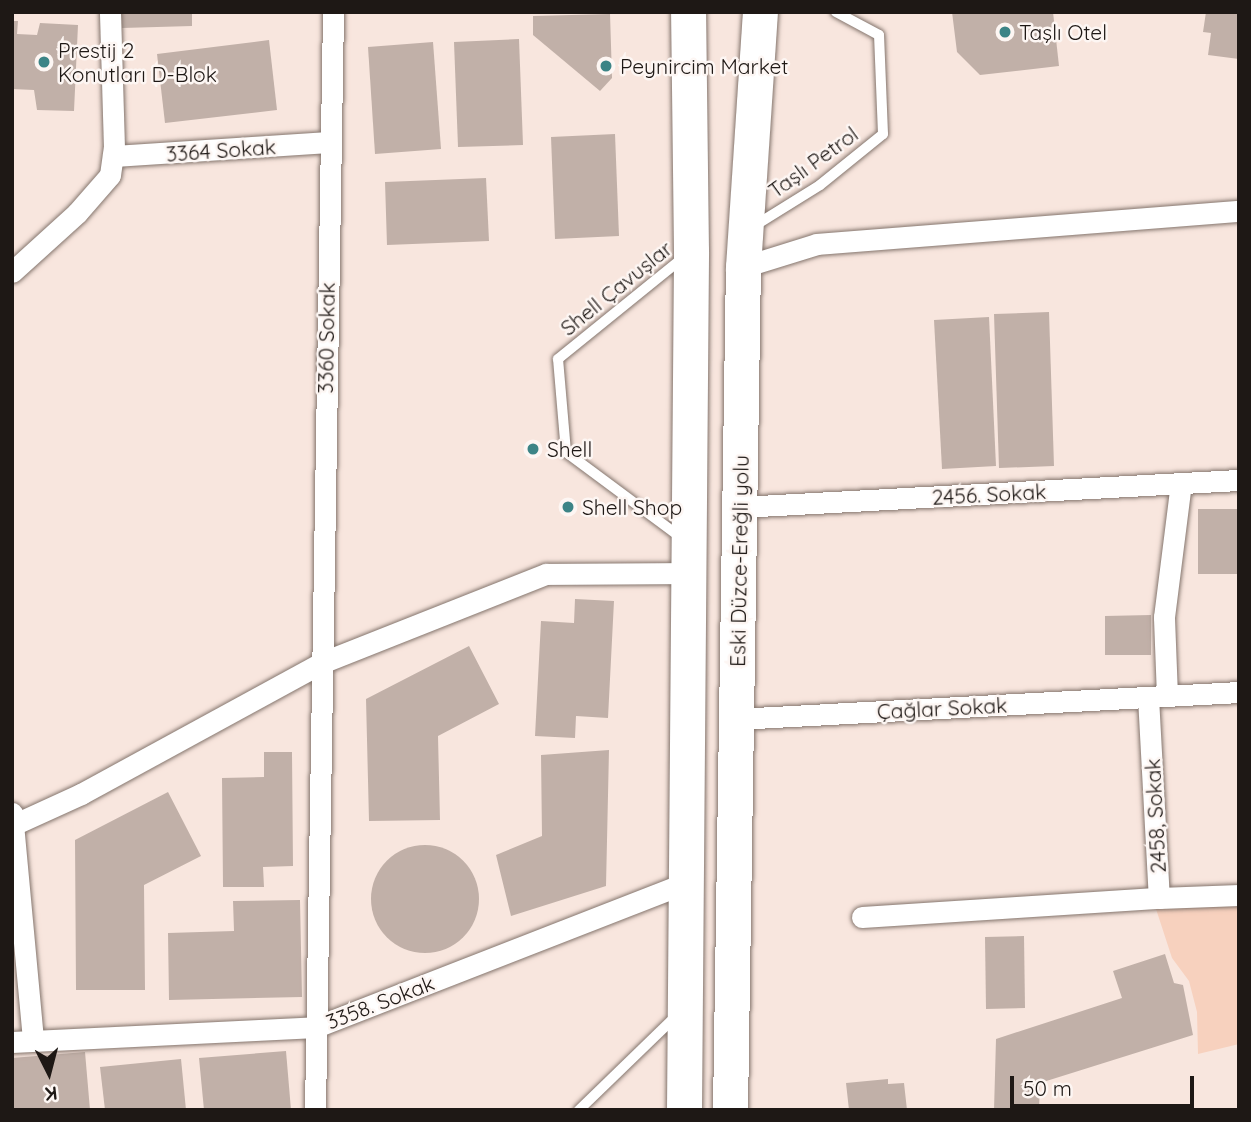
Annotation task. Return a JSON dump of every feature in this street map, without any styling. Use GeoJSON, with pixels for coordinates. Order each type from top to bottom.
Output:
{"type":"FeatureCollection","features":[{"type":"Feature","properties":{"kind":"main road"},"geometry":{"type":"LineString","coordinates":[[684,1110],[688,882],[687,557],[691,251],[688,12]]}},
{"type":"Feature","properties":{"kind":"main road","name":"Eski Düzce-Ereğli yolu"},"geometry":{"type":"LineString","coordinates":[[730,1110],[743,267],[760,12]]}},
{"type":"Feature","properties":{"kind":"street"},"geometry":{"type":"LineString","coordinates":[[12,272],[76,213],[110,175],[113,156],[110,12]]}},
{"type":"Feature","properties":{"kind":"street","name":"3360 Sokak"},"geometry":{"type":"LineString","coordinates":[[315,1110],[332,12]]}},
{"type":"Feature","properties":{"kind":"street","name":"3364 Sokak"},"geometry":{"type":"LineString","coordinates":[[113,156],[330,142]]}},
{"type":"Feature","properties":{"kind":"street"},"geometry":{"type":"LineString","coordinates":[[743,267],[817,244],[1239,211]]}},
{"type":"Feature","properties":{"kind":"street","name":"2456. Sokak"},"geometry":{"type":"LineString","coordinates":[[740,507],[1239,480]]}},
{"type":"Feature","properties":{"kind":"street","name":"2458, Sokak"},"geometry":{"type":"LineString","coordinates":[[1181,483],[1157,696],[1159,898],[1239,895]]}},
{"type":"Feature","properties":{"kind":"street"},"geometry":{"type":"LineString","coordinates":[[23,1041],[13,819],[81,793],[321,663],[546,574],[687,557]]}},
{"type":"Feature","properties":{"kind":"street","name":"Çağlar Sokak"},"geometry":{"type":"LineString","coordinates":[[736,719],[1239,692]]}},
{"type":"Feature","properties":{"kind":"street","name":"3358. Sokak"},"geometry":{"type":"LineString","coordinates":[[23,1041],[316,1027],[688,882]]}},
{"type":"Feature","properties":{"kind":"street"},"geometry":{"type":"LineString","coordinates":[[862,917],[1159,898]]}},
{"type":"Feature","properties":{"kind":"lane","name":"Taşlı Petrol"},"geometry":{"type":"LineString","coordinates":[[746,231],[820,185],[883,134],[879,35],[836,12]]}},
{"type":"Feature","properties":{"kind":"lane","name":"Shell Çavuşlar"},"geometry":{"type":"LineString","coordinates":[[687,557],[566,452],[558,359],[691,251]]}},
{"type":"Feature","properties":{"kind":"lane"},"geometry":{"type":"LineString","coordinates":[[579,1110],[685,1007]]}},
{"type":"Feature","properties":{"kind":"shaded area"},"geometry":{"type":"Polygon","coordinates":[[[1239,905],[1239,1044],[1198,1054],[1197,1012],[1189,981],[1172,958],[1156,909],[1239,905]]]}},
{"type":"Feature","properties":{"kind":"building"},"geometry":{"type":"Polygon","coordinates":[[[121,12],[192,12],[192,26],[122,28],[121,12]]]}},
{"type":"Feature","properties":{"kind":"building","name":"Taşlı Otel"},"geometry":{"type":"Polygon","coordinates":[[[952,12],[1053,12],[1059,66],[980,75],[957,52],[952,12]]]}},
{"type":"Feature","properties":{"kind":"building"},"geometry":{"type":"Polygon","coordinates":[[[1206,12],[1239,12],[1239,59],[1208,55],[1211,33],[1203,32],[1206,12]]]}},
{"type":"Feature","properties":{"kind":"building"},"geometry":{"type":"Polygon","coordinates":[[[610,14],[612,78],[600,91],[533,35],[533,16],[610,14]]]}},
{"type":"Feature","properties":{"kind":"building","name":"Prestij 2 Konutları D-Blok"},"geometry":{"type":"Polygon","coordinates":[[[12,21],[18,21],[17,34],[37,35],[40,23],[78,25],[74,111],[37,110],[34,90],[12,89],[12,21]]]}},
{"type":"Feature","properties":{"kind":"building"},"geometry":{"type":"Polygon","coordinates":[[[519,39],[523,145],[458,147],[454,42],[519,39]]]}},
{"type":"Feature","properties":{"kind":"building"},"geometry":{"type":"Polygon","coordinates":[[[269,40],[277,110],[165,123],[157,54],[269,40]]]}},
{"type":"Feature","properties":{"kind":"building"},"geometry":{"type":"Polygon","coordinates":[[[433,42],[441,149],[375,154],[368,47],[433,42]]]}},
{"type":"Feature","properties":{"kind":"building"},"geometry":{"type":"Polygon","coordinates":[[[615,134],[619,236],[555,239],[551,137],[615,134]]]}},
{"type":"Feature","properties":{"kind":"building"},"geometry":{"type":"Polygon","coordinates":[[[486,178],[489,241],[387,245],[385,182],[486,178]]]}},
{"type":"Feature","properties":{"kind":"building"},"geometry":{"type":"Polygon","coordinates":[[[1049,312],[1054,466],[999,468],[994,314],[1049,312]]]}},
{"type":"Feature","properties":{"kind":"building"},"geometry":{"type":"Polygon","coordinates":[[[989,317],[996,466],[942,469],[934,320],[989,317]]]}},
{"type":"Feature","properties":{"kind":"building"},"geometry":{"type":"Polygon","coordinates":[[[1198,509],[1237,509],[1237,574],[1198,574],[1198,509]]]}},
{"type":"Feature","properties":{"kind":"building"},"geometry":{"type":"Polygon","coordinates":[[[575,599],[614,601],[608,718],[576,716],[575,738],[535,736],[541,621],[574,623],[575,599]]]}},
{"type":"Feature","properties":{"kind":"building"},"geometry":{"type":"Polygon","coordinates":[[[1151,615],[1151,655],[1105,655],[1105,616],[1151,615]]]}},
{"type":"Feature","properties":{"kind":"building"},"geometry":{"type":"Polygon","coordinates":[[[469,646],[499,704],[438,736],[440,820],[369,821],[366,699],[469,646]]]}},
{"type":"Feature","properties":{"kind":"building"},"geometry":{"type":"Polygon","coordinates":[[[609,750],[606,886],[511,916],[496,855],[542,836],[541,755],[609,750]]]}},
{"type":"Feature","properties":{"kind":"building"},"geometry":{"type":"Polygon","coordinates":[[[264,752],[292,752],[293,866],[263,867],[264,887],[223,887],[222,778],[264,777],[264,752]]]}},
{"type":"Feature","properties":{"kind":"building"},"geometry":{"type":"Polygon","coordinates":[[[168,792],[201,856],[144,885],[145,990],[76,990],[75,840],[168,792]]]}},
{"type":"Feature","properties":{"kind":"building"},"geometry":{"type":"Polygon","coordinates":[[[425,845],[446,849],[463,861],[475,878],[479,899],[475,920],[463,937],[446,949],[425,953],[404,949],[387,937],[375,920],[371,899],[375,878],[387,861],[404,849],[425,845]]]}},
{"type":"Feature","properties":{"kind":"building"},"geometry":{"type":"Polygon","coordinates":[[[300,900],[302,997],[169,1000],[168,933],[234,931],[233,901],[300,900]]]}},
{"type":"Feature","properties":{"kind":"building"},"geometry":{"type":"Polygon","coordinates":[[[1024,936],[1025,1008],[986,1009],[985,937],[1024,936]]]}},
{"type":"Feature","properties":{"kind":"building"},"geometry":{"type":"Polygon","coordinates":[[[1165,954],[1174,983],[1183,985],[1193,1035],[1040,1083],[1039,1110],[994,1110],[996,1039],[1122,998],[1113,971],[1165,954]]]}},
{"type":"Feature","properties":{"kind":"building"},"geometry":{"type":"Polygon","coordinates":[[[286,1051],[291,1110],[204,1110],[199,1058],[286,1051]]]}},
{"type":"Feature","properties":{"kind":"building"},"geometry":{"type":"Polygon","coordinates":[[[85,1052],[90,1110],[12,1110],[12,1058],[85,1052]]]}},
{"type":"Feature","properties":{"kind":"building"},"geometry":{"type":"Polygon","coordinates":[[[181,1059],[186,1110],[105,1110],[100,1067],[181,1059]]]}},
{"type":"Feature","properties":{"kind":"building"},"geometry":{"type":"Polygon","coordinates":[[[888,1079],[888,1084],[904,1083],[907,1110],[849,1110],[846,1083],[888,1079]]]}},
{"type":"Feature","properties":{"kind":"place","name":"Taşlı Otel"},"geometry":{"type":"Point","coordinates":[1005,32]}},
{"type":"Feature","properties":{"kind":"place","name":"Prestij 2 Konutları D-Blok"},"geometry":{"type":"Point","coordinates":[44,62]}},
{"type":"Feature","properties":{"kind":"place","name":"Peynircim Market"},"geometry":{"type":"Point","coordinates":[606,66]}},
{"type":"Feature","properties":{"kind":"place","name":"Shell"},"geometry":{"type":"Point","coordinates":[533,449]}},
{"type":"Feature","properties":{"kind":"place","name":"Shell Shop"},"geometry":{"type":"Point","coordinates":[568,507]}}]}
